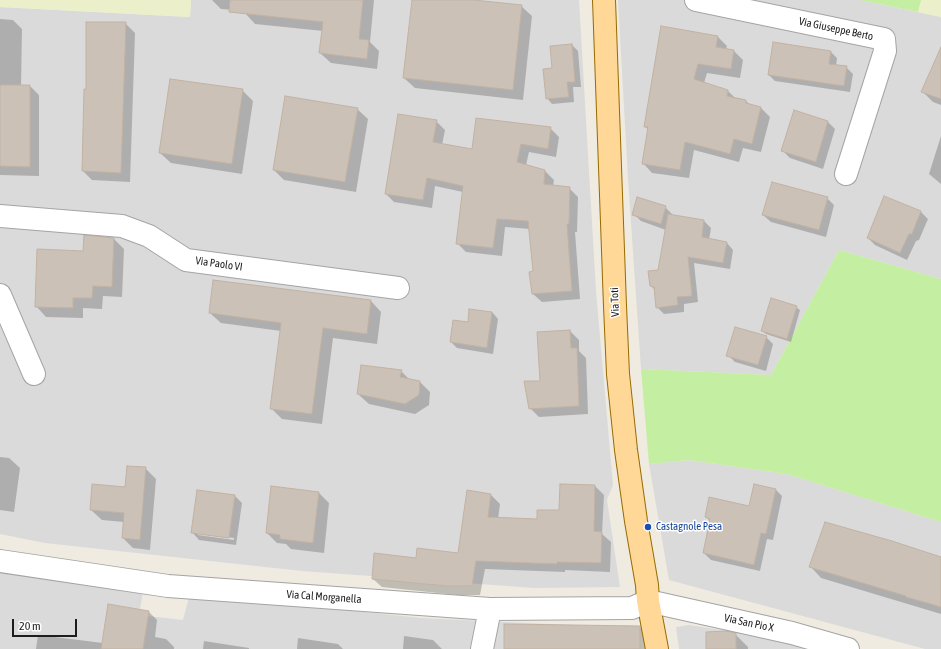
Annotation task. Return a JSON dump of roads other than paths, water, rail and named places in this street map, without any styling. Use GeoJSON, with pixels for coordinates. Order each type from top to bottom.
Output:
{"type":"FeatureCollection","features":[{"type":"Feature","properties":{"kind":"main road","name":"Via Toti"},"geometry":{"type":"LineString","coordinates":[[604,0],[614,306],[618,374],[626,450],[636,521],[657,649]]}},
{"type":"Feature","properties":{"kind":"street","name":"Via Giuseppe Berto"},"geometry":{"type":"LineString","coordinates":[[696,0],[884,39],[886,51],[846,174]]}},
{"type":"Feature","properties":{"kind":"street","name":"Via Paolo VI"},"geometry":{"type":"LineString","coordinates":[[0,216],[122,226],[148,236],[186,260],[398,288]]}},
{"type":"Feature","properties":{"kind":"street"},"geometry":{"type":"LineString","coordinates":[[0,295],[34,374]]}},
{"type":"Feature","properties":{"kind":"street","name":"Via Cal Morganella"},"geometry":{"type":"LineString","coordinates":[[0,561],[168,586],[490,609],[632,608],[648,601]]}},
{"type":"Feature","properties":{"kind":"street","name":"Via San Pio X"},"geometry":{"type":"LineString","coordinates":[[648,601],[792,633],[848,649]]}},
{"type":"Feature","properties":{"kind":"street"},"geometry":{"type":"LineString","coordinates":[[482,649],[490,609]]}},
{"type":"Feature","properties":{"kind":"place","name":"Castagnole Pesa"},"geometry":{"type":"Point","coordinates":[648,527]}}]}
